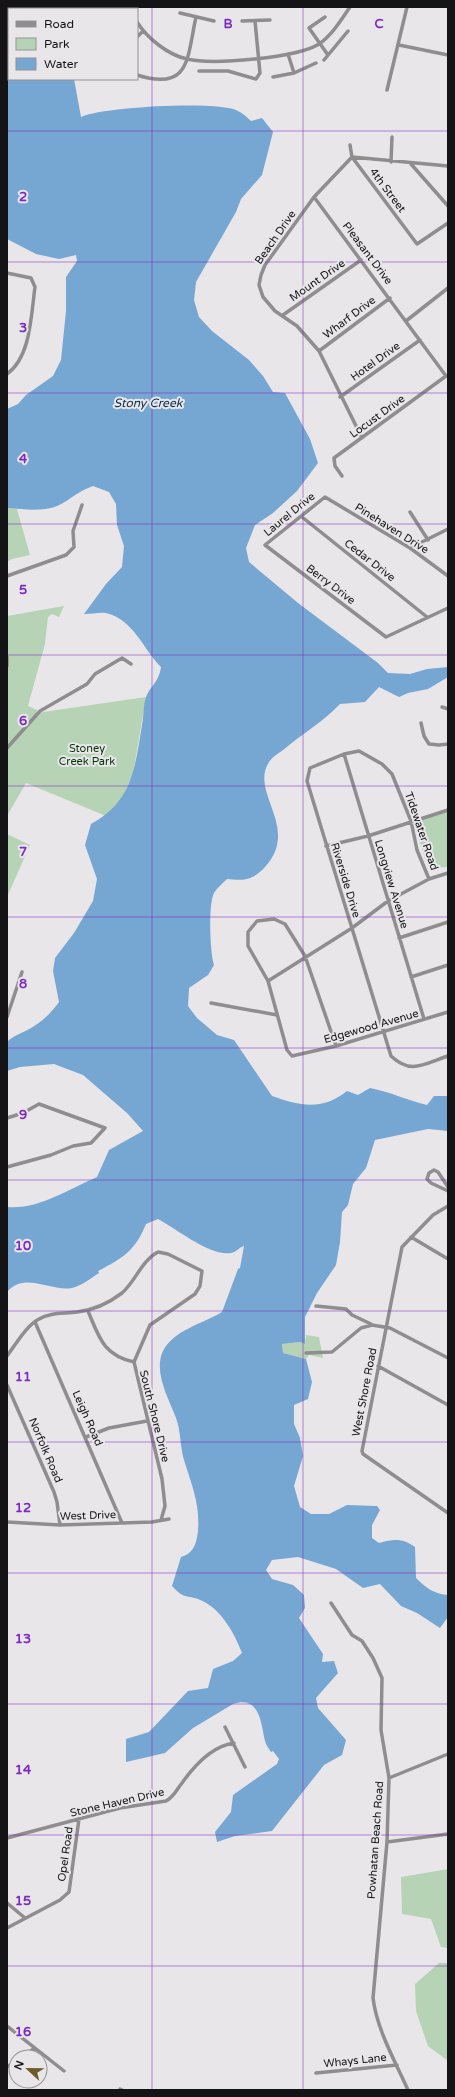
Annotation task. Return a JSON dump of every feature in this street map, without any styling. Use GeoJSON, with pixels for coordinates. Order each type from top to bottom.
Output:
{"type":"FeatureCollection","features":[{"type":"Feature","properties":{"kind":"street"},"geometry":{"type":"LineString","coordinates":[[138,24],[143,31],[165,49],[187,59],[214,61],[258,58],[303,51],[319,44],[337,27],[350,7]]}},
{"type":"Feature","properties":{"kind":"street"},"geometry":{"type":"LineString","coordinates":[[387,90],[407,7]]}},
{"type":"Feature","properties":{"kind":"street"},"geometry":{"type":"LineString","coordinates":[[180,13],[214,21]]}},
{"type":"Feature","properties":{"kind":"street"},"geometry":{"type":"LineString","coordinates":[[138,75],[157,80],[177,76],[184,68],[187,59],[196,17]]}},
{"type":"Feature","properties":{"kind":"street"},"geometry":{"type":"LineString","coordinates":[[325,17],[309,28],[328,55]]}},
{"type":"Feature","properties":{"kind":"street"},"geometry":{"type":"LineString","coordinates":[[242,21],[270,20]]}},
{"type":"Feature","properties":{"kind":"street"},"geometry":{"type":"LineString","coordinates":[[200,71],[228,71],[256,79],[260,73],[255,21]]}},
{"type":"Feature","properties":{"kind":"street"},"geometry":{"type":"LineString","coordinates":[[138,36],[143,31]]}},
{"type":"Feature","properties":{"kind":"street"},"geometry":{"type":"LineString","coordinates":[[324,60],[348,31]]}},
{"type":"Feature","properties":{"kind":"street"},"geometry":{"type":"LineString","coordinates":[[399,45],[448,55]]}},
{"type":"Feature","properties":{"kind":"street"},"geometry":{"type":"LineString","coordinates":[[288,54],[294,74]]}},
{"type":"Feature","properties":{"kind":"street"},"geometry":{"type":"LineString","coordinates":[[273,77],[294,74],[316,63]]}},
{"type":"Feature","properties":{"kind":"street"},"geometry":{"type":"LineString","coordinates":[[391,162],[392,137]]}},
{"type":"Feature","properties":{"kind":"street","name":"4th Street"},"geometry":{"type":"LineString","coordinates":[[350,145],[352,157],[417,244],[448,224]]}},
{"type":"Feature","properties":{"kind":"street"},"geometry":{"type":"LineString","coordinates":[[352,157],[411,164],[448,166]]}},
{"type":"Feature","properties":{"kind":"street","name":"Beach Drive"},"geometry":{"type":"LineString","coordinates":[[352,157],[314,197],[265,265],[259,285],[263,297],[275,310],[297,326],[319,351],[340,397],[362,438]]}},
{"type":"Feature","properties":{"kind":"street"},"geometry":{"type":"LineString","coordinates":[[411,164],[448,206]]}},
{"type":"Feature","properties":{"kind":"street","name":"Pleasant Drive"},"geometry":{"type":"LineString","coordinates":[[314,197],[390,298],[446,376]]}},
{"type":"Feature","properties":{"kind":"street","name":"Mount Drive"},"geometry":{"type":"LineString","coordinates":[[283,315],[361,260]]}},
{"type":"Feature","properties":{"kind":"street"},"geometry":{"type":"LineString","coordinates":[[7,274],[31,278],[35,287],[24,352],[16,368],[7,374]]}},
{"type":"Feature","properties":{"kind":"street"},"geometry":{"type":"LineString","coordinates":[[406,321],[448,288]]}},
{"type":"Feature","properties":{"kind":"street","name":"Wharf Drive"},"geometry":{"type":"LineString","coordinates":[[319,351],[390,298]]}},
{"type":"Feature","properties":{"kind":"street","name":"Hotel Drive"},"geometry":{"type":"LineString","coordinates":[[340,397],[420,340]]}},
{"type":"Feature","properties":{"kind":"street","name":"Locust Drive"},"geometry":{"type":"LineString","coordinates":[[342,476],[335,466],[334,458],[446,376]]}},
{"type":"Feature","properties":{"kind":"street","name":"Laurel Drive"},"geometry":{"type":"LineString","coordinates":[[265,545],[302,517],[325,497]]}},
{"type":"Feature","properties":{"kind":"street","name":"Pinehaven Drive"},"geometry":{"type":"LineString","coordinates":[[325,497],[410,548],[448,576]]}},
{"type":"Feature","properties":{"kind":"street"},"geometry":{"type":"LineString","coordinates":[[7,576],[66,555],[74,547],[73,531],[82,505]]}},
{"type":"Feature","properties":{"kind":"street"},"geometry":{"type":"LineString","coordinates":[[410,512],[428,540]]}},
{"type":"Feature","properties":{"kind":"street","name":"Cedar Drive"},"geometry":{"type":"LineString","coordinates":[[302,517],[428,617]]}},
{"type":"Feature","properties":{"kind":"street"},"geometry":{"type":"LineString","coordinates":[[410,548],[448,529]]}},
{"type":"Feature","properties":{"kind":"street","name":"Berry Drive"},"geometry":{"type":"LineString","coordinates":[[265,545],[386,637],[428,617]]}},
{"type":"Feature","properties":{"kind":"street"},"geometry":{"type":"LineString","coordinates":[[428,617],[448,608]]}},
{"type":"Feature","properties":{"kind":"street"},"geometry":{"type":"LineString","coordinates":[[7,657],[7,666]]}},
{"type":"Feature","properties":{"kind":"street"},"geometry":{"type":"LineString","coordinates":[[7,748],[40,711],[87,684],[95,674],[122,658],[131,664]]}},
{"type":"Feature","properties":{"kind":"street"},"geometry":{"type":"LineString","coordinates":[[442,708],[448,709]]}},
{"type":"Feature","properties":{"kind":"street"},"geometry":{"type":"LineString","coordinates":[[421,723],[424,736],[429,744],[448,744]]}},
{"type":"Feature","properties":{"kind":"street","name":"Tidewater Road"},"geometry":{"type":"LineString","coordinates":[[344,754],[359,751],[382,764],[392,774],[411,821],[417,850],[429,879]]}},
{"type":"Feature","properties":{"kind":"street","name":"Longview Avenue"},"geometry":{"type":"LineString","coordinates":[[344,754],[424,1019]]}},
{"type":"Feature","properties":{"kind":"street","name":"Riverside Drive"},"geometry":{"type":"LineString","coordinates":[[344,754],[310,768],[307,781],[391,1056],[400,1064],[409,1068],[448,1056]]}},
{"type":"Feature","properties":{"kind":"street"},"geometry":{"type":"LineString","coordinates":[[326,846],[368,836],[448,810]]}},
{"type":"Feature","properties":{"kind":"street"},"geometry":{"type":"LineString","coordinates":[[268,981],[305,956],[352,928],[388,901],[429,879],[448,873]]}},
{"type":"Feature","properties":{"kind":"street"},"geometry":{"type":"LineString","coordinates":[[210,1003],[277,1015],[268,981],[248,946],[248,932],[257,921],[274,919],[285,924],[305,956],[336,1046]]}},
{"type":"Feature","properties":{"kind":"street"},"geometry":{"type":"LineString","coordinates":[[399,938],[448,922]]}},
{"type":"Feature","properties":{"kind":"street"},"geometry":{"type":"LineString","coordinates":[[411,977],[448,965]]}},
{"type":"Feature","properties":{"kind":"street"},"geometry":{"type":"LineString","coordinates":[[7,1017],[22,972]]}},
{"type":"Feature","properties":{"kind":"street","name":"Edgewood Avenue"},"geometry":{"type":"LineString","coordinates":[[277,1015],[287,1050],[292,1056],[299,1056],[448,1012]]}},
{"type":"Feature","properties":{"kind":"street"},"geometry":{"type":"LineString","coordinates":[[7,1118],[23,1113],[39,1104],[105,1128],[91,1143],[73,1146],[51,1155],[7,1167]]}},
{"type":"Feature","properties":{"kind":"street"},"geometry":{"type":"LineString","coordinates":[[448,1186],[438,1172],[434,1170],[429,1173],[427,1179],[429,1182],[448,1191]]}},
{"type":"Feature","properties":{"kind":"street","name":"West Shore Road"},"geometry":{"type":"LineString","coordinates":[[448,1206],[433,1215],[402,1247],[362,1447],[363,1454],[448,1513]]}},
{"type":"Feature","properties":{"kind":"street"},"geometry":{"type":"LineString","coordinates":[[411,1237],[448,1259]]}},
{"type":"Feature","properties":{"kind":"street","name":"South Shore Drive"},"geometry":{"type":"LineString","coordinates":[[88,1311],[105,1304],[122,1293],[134,1280],[148,1260],[158,1252],[168,1254],[203,1273],[200,1286],[195,1294],[147,1328],[134,1362],[164,1490],[165,1509],[161,1520]]}},
{"type":"Feature","properties":{"kind":"street"},"geometry":{"type":"LineString","coordinates":[[316,1306],[346,1309],[352,1315],[372,1325]]}},
{"type":"Feature","properties":{"kind":"street"},"geometry":{"type":"LineString","coordinates":[[7,1356],[34,1322],[45,1316],[88,1311],[98,1336],[106,1349],[120,1358],[134,1362]]}},
{"type":"Feature","properties":{"kind":"street","name":"Leigh Road"},"geometry":{"type":"LineString","coordinates":[[34,1322],[86,1437],[122,1523]]}},
{"type":"Feature","properties":{"kind":"street"},"geometry":{"type":"LineString","coordinates":[[306,1353],[332,1352],[362,1328],[372,1325],[386,1326],[448,1358]]}},
{"type":"Feature","properties":{"kind":"street"},"geometry":{"type":"LineString","coordinates":[[378,1366],[448,1405]]}},
{"type":"Feature","properties":{"kind":"street","name":"Norfolk Road"},"geometry":{"type":"LineString","coordinates":[[7,1385],[54,1492],[60,1525]]}},
{"type":"Feature","properties":{"kind":"street"},"geometry":{"type":"LineString","coordinates":[[86,1437],[109,1428],[147,1422]]}},
{"type":"Feature","properties":{"kind":"street","name":"West Drive"},"geometry":{"type":"LineString","coordinates":[[7,1522],[60,1525],[122,1523],[169,1519]]}},
{"type":"Feature","properties":{"kind":"street","name":"Powhatan Beach Road"},"geometry":{"type":"LineString","coordinates":[[331,1603],[352,1635],[362,1641],[373,1658],[382,1678],[381,1730],[389,1778],[386,1842],[373,1998],[376,2014],[408,2090]]}},
{"type":"Feature","properties":{"kind":"street"},"geometry":{"type":"LineString","coordinates":[[225,1727],[245,1767]]}},
{"type":"Feature","properties":{"kind":"street","name":"Stone Haven Drive"},"geometry":{"type":"LineString","coordinates":[[7,1838],[120,1808],[168,1800],[186,1778],[212,1751],[220,1746],[234,1743]]}},
{"type":"Feature","properties":{"kind":"street"},"geometry":{"type":"LineString","coordinates":[[389,1778],[448,1754]]}},
{"type":"Feature","properties":{"kind":"street","name":"Opel Road"},"geometry":{"type":"LineString","coordinates":[[7,1928],[60,1900],[68,1892],[79,1819]]}},
{"type":"Feature","properties":{"kind":"street"},"geometry":{"type":"LineString","coordinates":[[386,1842],[448,1834]]}},
{"type":"Feature","properties":{"kind":"street"},"geometry":{"type":"LineString","coordinates":[[7,1904],[25,1918]]}},
{"type":"Feature","properties":{"kind":"street"},"geometry":{"type":"LineString","coordinates":[[7,2026],[64,2071]]}},
{"type":"Feature","properties":{"kind":"street","name":"Whays Lane"},"geometry":{"type":"LineString","coordinates":[[316,2073],[397,2064]]}},
{"type":"Feature","properties":{"kind":"green space"},"geometry":{"type":"Polygon","coordinates":[[[7,508],[17,509],[30,555],[12,559],[7,562],[7,508]]]}},
{"type":"Feature","properties":{"kind":"green space","name":"Stoney Creek Park"},"geometry":{"type":"Polygon","coordinates":[[[64,606],[59,617],[52,614],[48,617],[45,644],[28,706],[37,710],[36,713],[146,697],[133,774],[121,800],[106,816],[26,783],[7,816],[7,616],[64,606]]]}},
{"type":"Feature","properties":{"kind":"green space"},"geometry":{"type":"Polygon","coordinates":[[[448,810],[448,867],[435,868],[425,858],[413,821],[448,810]]]}},
{"type":"Feature","properties":{"kind":"green space"},"geometry":{"type":"Polygon","coordinates":[[[7,834],[30,845],[7,897],[7,834]]]}},
{"type":"Feature","properties":{"kind":"green space"},"geometry":{"type":"Polygon","coordinates":[[[306,1335],[319,1337],[323,1358],[309,1355],[306,1359],[283,1353],[282,1344],[300,1342],[305,1344],[306,1335]]]}},
{"type":"Feature","properties":{"kind":"green space"},"geometry":{"type":"Polygon","coordinates":[[[448,1869],[448,1948],[441,1947],[431,1919],[402,1914],[401,1877],[448,1869]]]}},
{"type":"Feature","properties":{"kind":"green space"},"geometry":{"type":"Polygon","coordinates":[[[439,1963],[448,1963],[448,2061],[428,2046],[416,2011],[415,1984],[439,1963]]]}},
{"type":"Feature","properties":{"kind":"water","name":"Stony Creek"},"geometry":{"type":"Polygon","coordinates":[[[7,7],[66,7],[8,8],[8,80],[74,80],[81,117],[111,110],[158,106],[205,106],[224,107],[236,110],[251,121],[262,118],[273,132],[262,175],[241,199],[236,212],[196,282],[194,300],[199,317],[212,331],[249,360],[263,376],[273,392],[285,393],[310,439],[318,463],[297,491],[273,513],[255,525],[246,548],[249,562],[298,603],[378,663],[388,673],[410,674],[427,669],[448,667],[448,677],[428,689],[408,693],[399,697],[379,687],[365,702],[340,704],[320,722],[270,760],[265,774],[265,786],[277,824],[278,838],[275,852],[265,867],[256,875],[243,880],[227,879],[214,893],[211,907],[210,929],[211,951],[214,965],[208,975],[189,988],[188,1006],[197,1018],[217,1035],[234,1040],[272,1096],[292,1102],[311,1105],[329,1102],[347,1091],[358,1095],[370,1088],[427,1105],[434,1096],[448,1096],[448,1131],[428,1129],[375,1140],[366,1168],[353,1184],[348,1205],[342,1212],[340,1242],[336,1265],[317,1293],[305,1317],[305,1344],[300,1342],[282,1344],[283,1353],[306,1359],[312,1382],[308,1399],[294,1405],[294,1424],[300,1438],[303,1456],[294,1486],[300,1507],[311,1514],[329,1514],[347,1505],[377,1506],[380,1510],[372,1525],[372,1538],[379,1543],[398,1540],[415,1547],[416,1578],[430,1590],[448,1595],[448,1617],[440,1628],[417,1613],[401,1606],[380,1584],[363,1588],[336,1569],[298,1557],[272,1560],[266,1570],[272,1579],[293,1585],[304,1595],[305,1608],[299,1618],[323,1654],[322,1662],[334,1661],[338,1673],[316,1698],[318,1708],[346,1740],[342,1755],[324,1765],[272,1831],[235,1836],[217,1842],[215,1832],[231,1812],[233,1795],[277,1764],[279,1759],[273,1751],[271,1752],[266,1744],[258,1713],[254,1708],[249,1704],[242,1702],[233,1704],[193,1728],[165,1753],[126,1762],[126,1739],[149,1732],[188,1691],[208,1688],[213,1669],[233,1661],[242,1653],[235,1637],[225,1621],[213,1608],[198,1599],[181,1594],[172,1586],[181,1557],[193,1549],[197,1539],[198,1512],[197,1503],[183,1455],[178,1423],[163,1385],[160,1359],[163,1351],[174,1338],[189,1328],[222,1312],[238,1269],[240,1268],[244,1246],[235,1252],[222,1253],[193,1241],[158,1219],[146,1224],[137,1241],[127,1253],[98,1271],[99,1273],[79,1286],[64,1288],[22,1283],[14,1286],[7,1292],[7,1207],[19,1207],[42,1202],[97,1177],[109,1150],[143,1131],[127,1113],[83,1075],[54,1064],[20,1067],[7,1071],[7,1042],[39,1023],[59,1002],[53,971],[55,958],[74,933],[93,901],[97,879],[85,845],[91,824],[105,815],[115,805],[129,782],[137,756],[145,700],[159,676],[161,667],[131,628],[124,622],[106,613],[84,614],[106,584],[122,567],[124,546],[117,525],[116,504],[109,492],[93,486],[63,503],[50,508],[36,510],[7,508],[7,409],[18,404],[26,395],[53,376],[61,360],[66,311],[66,277],[77,261],[76,255],[59,259],[36,254],[7,239],[7,7]]]}}]}
